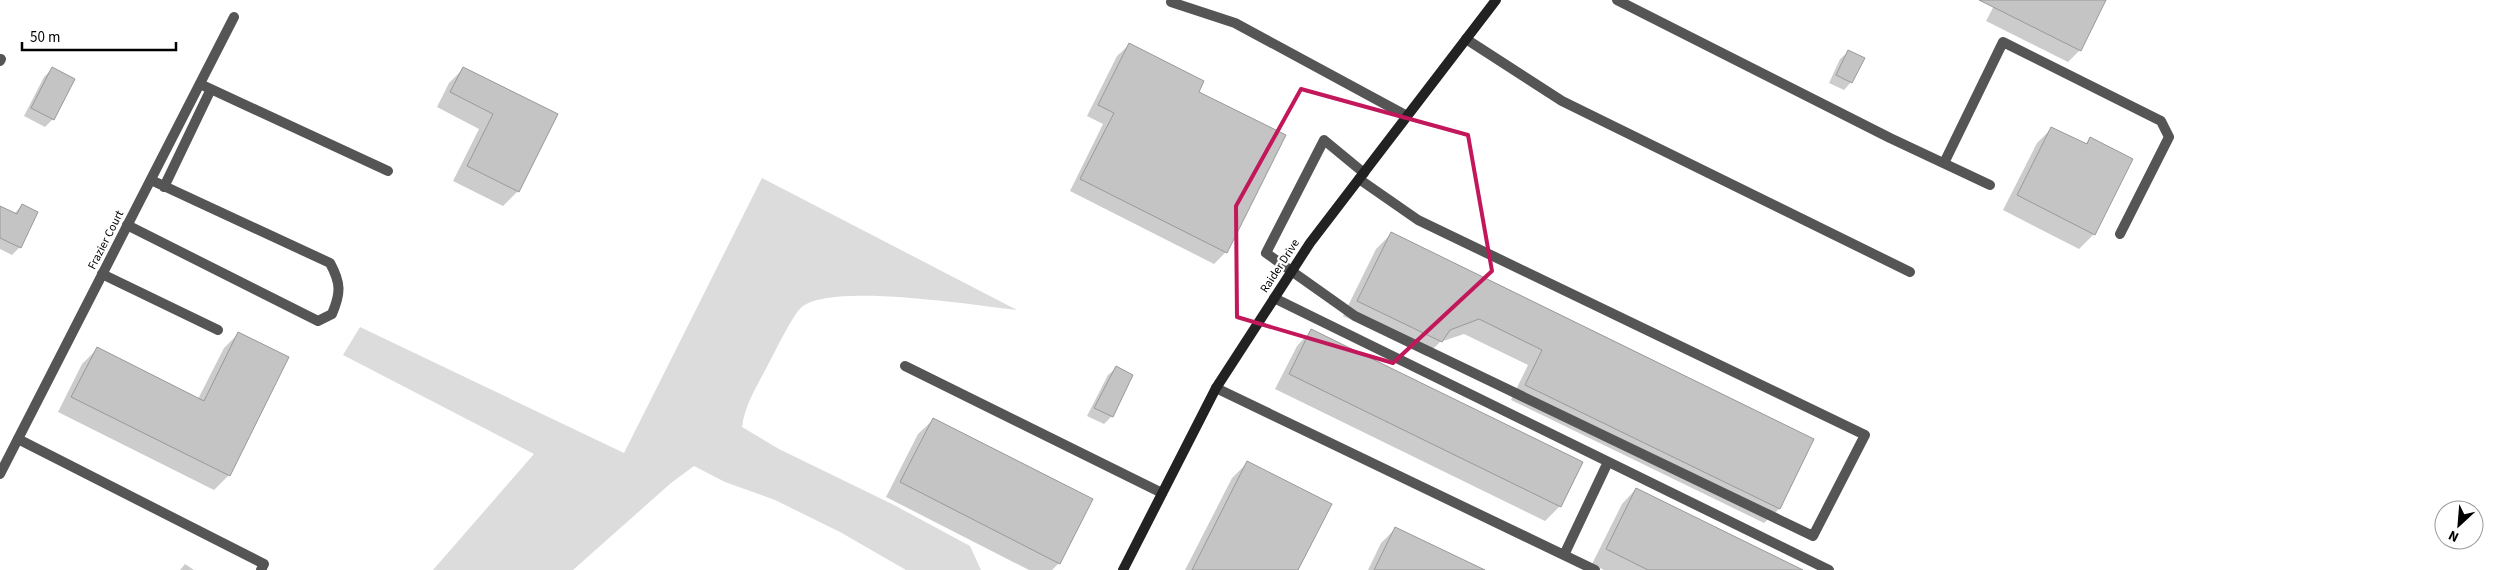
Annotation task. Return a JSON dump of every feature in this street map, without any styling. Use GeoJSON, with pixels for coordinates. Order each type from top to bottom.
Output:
{"type":"FeatureCollection","features":[{"type":"Feature","properties":{"kind":"main road","name":"Raider Drive"},"geometry":{"type":"LineString","coordinates":[[1123,570],[1216,388],[1291,272],[1310,243],[1496,0]]}},
{"type":"Feature","properties":{"kind":"street"},"geometry":{"type":"LineString","coordinates":[[1617,0],[1990,185]]}},
{"type":"Feature","properties":{"kind":"street"},"geometry":{"type":"LineString","coordinates":[[1171,2],[1235,23],[1407,116]]}},
{"type":"Feature","properties":{"kind":"street","name":"Frazier Court"},"geometry":{"type":"LineString","coordinates":[[0,474],[234,17]]}},
{"type":"Feature","properties":{"kind":"street"},"geometry":{"type":"LineString","coordinates":[[1466,39],[1562,101],[1910,272]]}},
{"type":"Feature","properties":{"kind":"street"},"geometry":{"type":"LineString","coordinates":[[1944,163],[2004,42],[2161,120],[2168,137],[2120,234]]}},
{"type":"Feature","properties":{"kind":"street"},"geometry":{"type":"LineString","coordinates":[[200,84],[388,171]]}},
{"type":"Feature","properties":{"kind":"street"},"geometry":{"type":"LineString","coordinates":[[164,186],[211,89]]}},
{"type":"Feature","properties":{"kind":"street"},"geometry":{"type":"LineString","coordinates":[[1324,140],[1361,176],[1418,220],[1865,435],[1813,536],[1355,316],[1291,272],[1266,253],[1324,140]]}},
{"type":"Feature","properties":{"kind":"street"},"geometry":{"type":"LineString","coordinates":[[127,226],[318,320],[332,314],[338,300],[339,279],[330,263],[150,180]]}},
{"type":"Feature","properties":{"kind":"street"},"geometry":{"type":"LineString","coordinates":[[102,274],[218,330]]}},
{"type":"Feature","properties":{"kind":"street"},"geometry":{"type":"LineString","coordinates":[[1274,298],[1829,570]]}},
{"type":"Feature","properties":{"kind":"street"},"geometry":{"type":"LineString","coordinates":[[905,366],[1162,493]]}},
{"type":"Feature","properties":{"kind":"street"},"geometry":{"type":"LineString","coordinates":[[1216,388],[1595,570]]}},
{"type":"Feature","properties":{"kind":"street"},"geometry":{"type":"LineString","coordinates":[[18,439],[264,564],[261,570]]}},
{"type":"Feature","properties":{"kind":"street"},"geometry":{"type":"LineString","coordinates":[[1564,555],[1608,462]]}},
{"type":"Feature","properties":{"kind":"highlighted area"},"geometry":{"type":"Polygon","coordinates":[[[1301,89],[1468,135],[1492,271],[1393,363],[1237,317],[1236,206],[1301,89]]]}},
{"type":"Feature","properties":{"kind":"shaded area"},"geometry":{"type":"Polygon","coordinates":[[[762,178],[1017,310],[939,300],[874,296],[844,296],[820,299],[803,306],[790,323],[753,393],[742,427],[779,449],[894,505],[970,546],[981,570],[906,570],[840,532],[775,500],[725,482],[694,466],[671,483],[573,570],[433,570],[534,454],[343,355],[360,327],[624,453],[762,178]]]}},
{"type":"Feature","properties":{"kind":"building"},"geometry":{"type":"Polygon","coordinates":[[[1979,0],[2106,0],[2081,51],[1979,0]]]}},
{"type":"Feature","properties":{"kind":"building"},"geometry":{"type":"Polygon","coordinates":[[[1129,43],[1204,81],[1199,92],[1286,135],[1227,253],[1080,179],[1114,113],[1098,105],[1129,43]]]}},
{"type":"Feature","properties":{"kind":"building"},"geometry":{"type":"Polygon","coordinates":[[[1848,50],[1865,58],[1852,83],[1836,75],[1848,50]]]}},
{"type":"Feature","properties":{"kind":"building"},"geometry":{"type":"Polygon","coordinates":[[[52,67],[75,79],[54,120],[31,108],[52,67]]]}},
{"type":"Feature","properties":{"kind":"building"},"geometry":{"type":"Polygon","coordinates":[[[463,67],[558,114],[519,192],[467,166],[493,114],[450,92],[463,67]]]}},
{"type":"Feature","properties":{"kind":"building"},"geometry":{"type":"Polygon","coordinates":[[[2051,127],[2087,144],[2090,137],[2133,159],[2095,235],[2017,195],[2051,127]]]}},
{"type":"Feature","properties":{"kind":"building"},"geometry":{"type":"Polygon","coordinates":[[[22,204],[38,212],[21,248],[0,238],[0,206],[17,214],[22,204]]]}},
{"type":"Feature","properties":{"kind":"building"},"geometry":{"type":"Polygon","coordinates":[[[1391,232],[1814,439],[1780,509],[1525,385],[1542,350],[1479,319],[1450,330],[1442,342],[1357,301],[1391,232]]]}},
{"type":"Feature","properties":{"kind":"building"},"geometry":{"type":"Polygon","coordinates":[[[1311,329],[1583,462],[1561,507],[1289,374],[1311,329]]]}},
{"type":"Feature","properties":{"kind":"building"},"geometry":{"type":"Polygon","coordinates":[[[238,332],[289,357],[230,476],[71,397],[97,347],[204,401],[238,332]]]}},
{"type":"Feature","properties":{"kind":"building"},"geometry":{"type":"Polygon","coordinates":[[[1116,366],[1133,375],[1113,417],[1094,408],[1116,366]]]}},
{"type":"Feature","properties":{"kind":"building"},"geometry":{"type":"Polygon","coordinates":[[[933,418],[1093,499],[1060,564],[900,482],[933,418]]]}},
{"type":"Feature","properties":{"kind":"building"},"geometry":{"type":"Polygon","coordinates":[[[1247,461],[1332,504],[1298,570],[1192,570],[1247,461]]]}},
{"type":"Feature","properties":{"kind":"building"},"geometry":{"type":"Polygon","coordinates":[[[1636,488],[1803,570],[1648,570],[1606,549],[1636,488]]]}},
{"type":"Feature","properties":{"kind":"building"},"geometry":{"type":"Polygon","coordinates":[[[1395,527],[1485,570],[1374,570],[1395,527]]]}}]}
